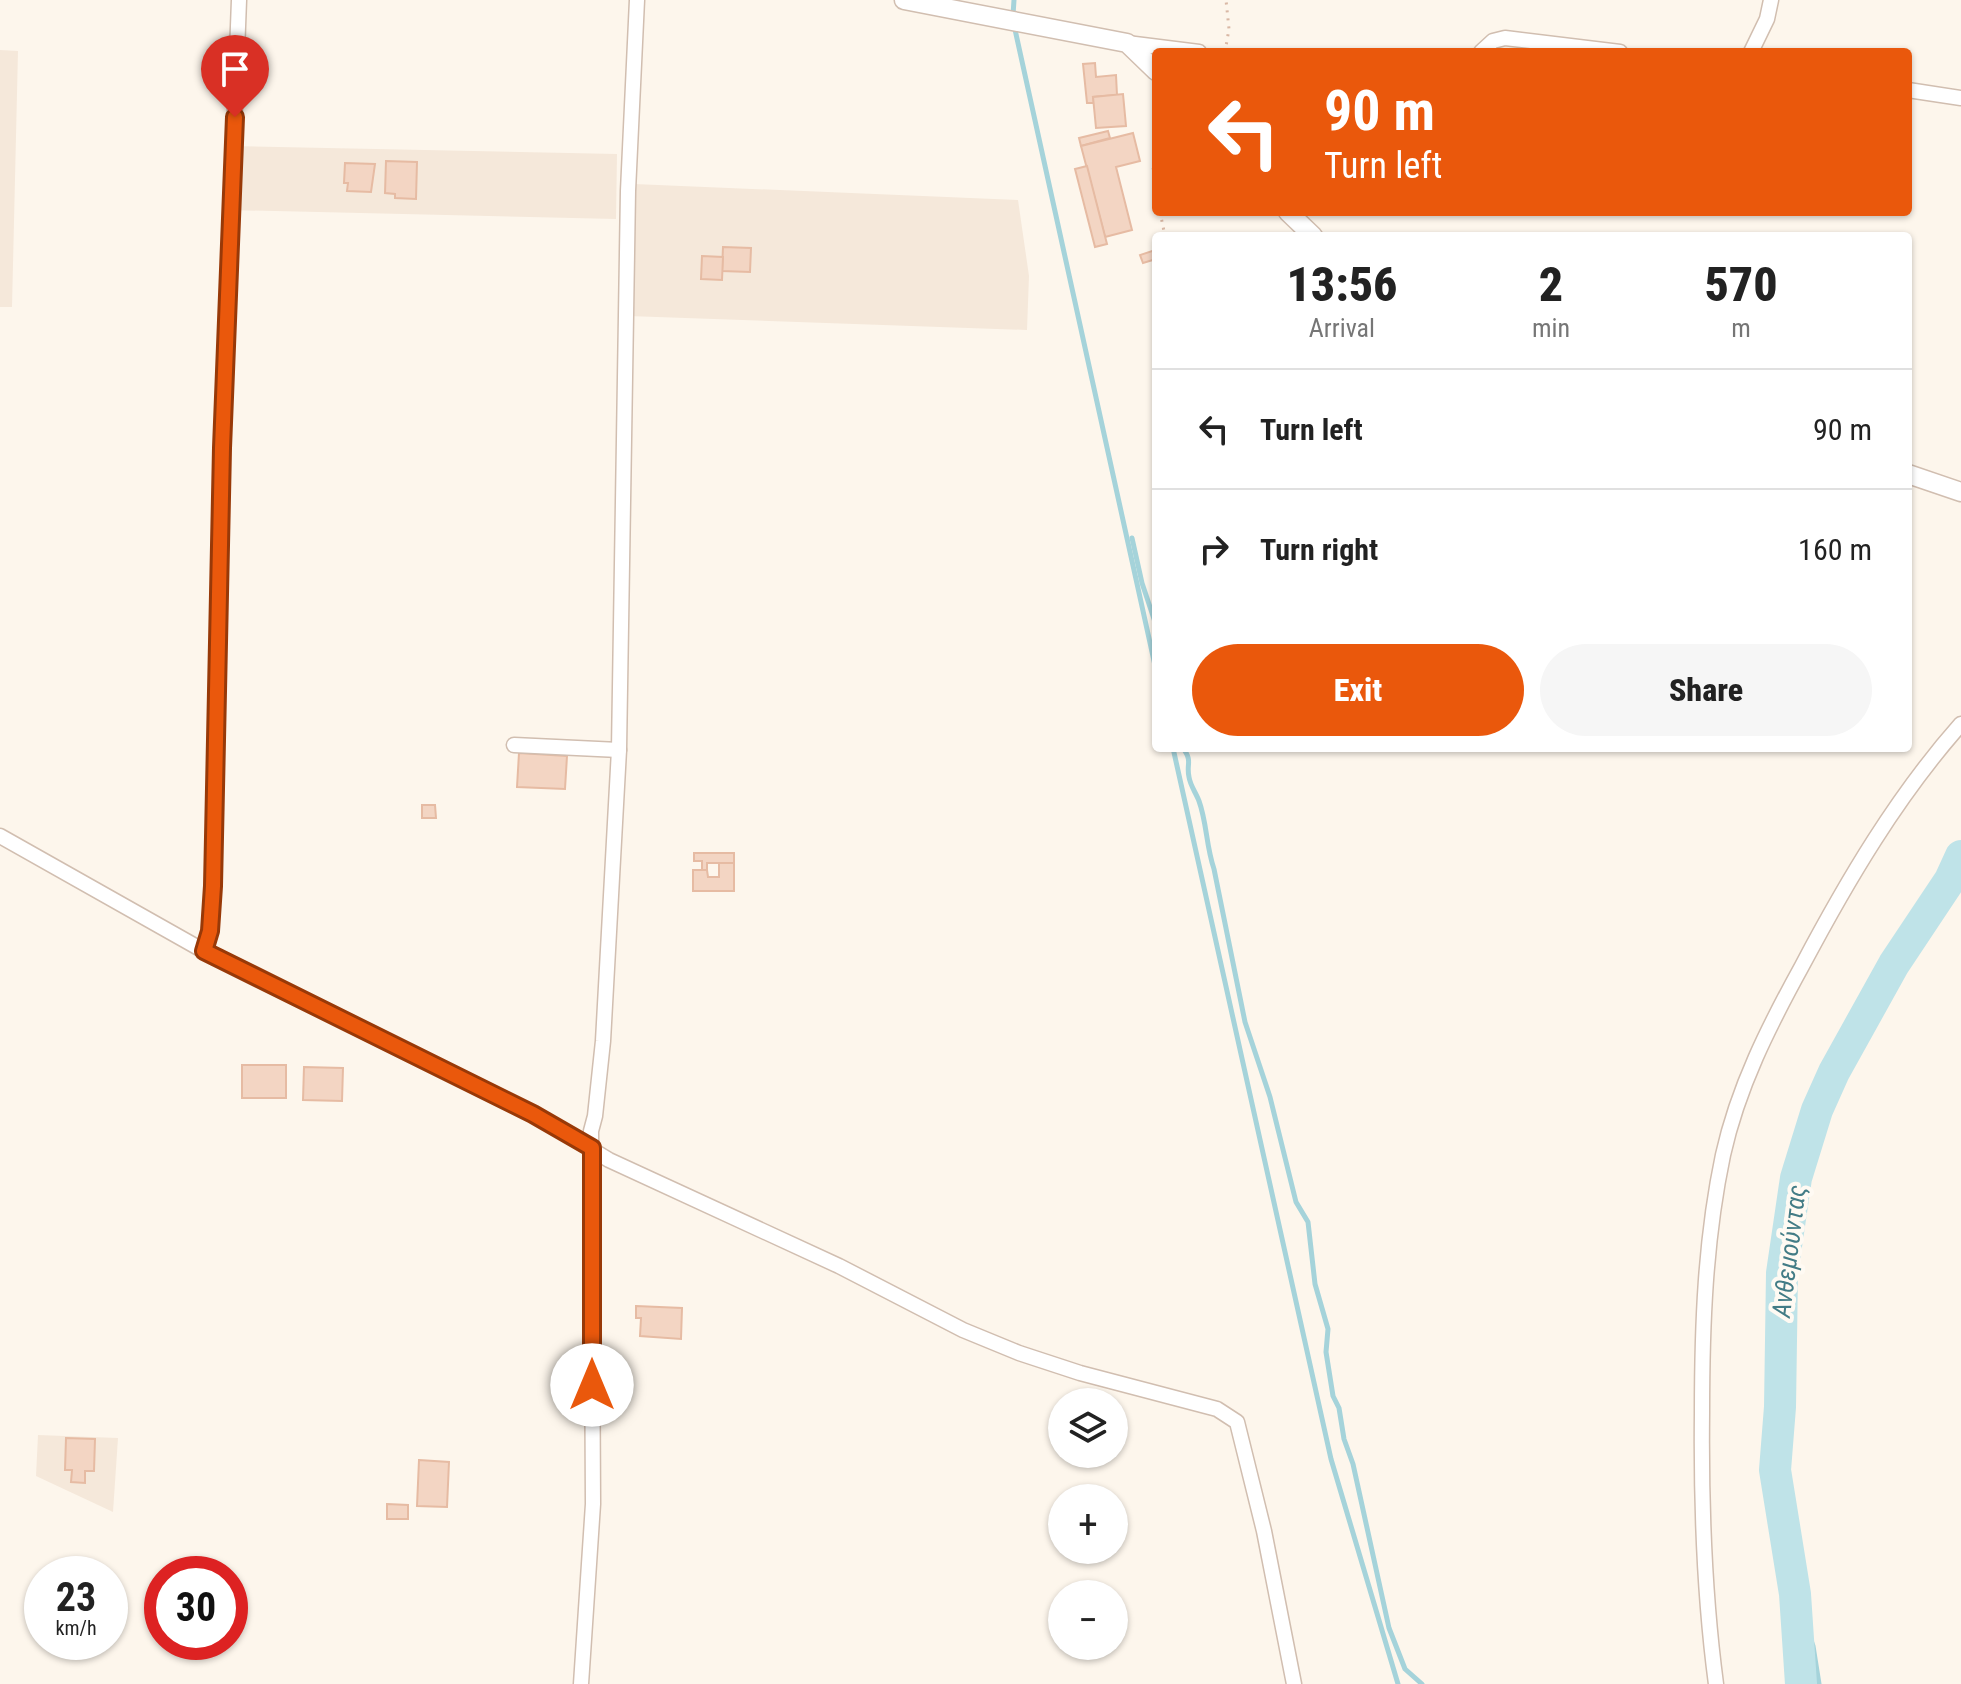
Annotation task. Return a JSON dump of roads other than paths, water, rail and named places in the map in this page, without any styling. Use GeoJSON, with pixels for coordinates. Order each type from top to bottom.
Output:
{"type":"FeatureCollection","features":[{"type":"Feature","properties":{"kind":"street"},"geometry":{"type":"LineString","coordinates":[[204,951],[210,931],[213,886],[222,448],[239,0]]}},
{"type":"Feature","properties":{"kind":"street"},"geometry":{"type":"LineString","coordinates":[[581,1684],[593,1504],[591,1131],[603,1041],[619,750],[628,191],[637,0]]}},
{"type":"Feature","properties":{"kind":"street"},"geometry":{"type":"LineString","coordinates":[[904,0],[1167,48]]}},
{"type":"Feature","properties":{"kind":"street"},"geometry":{"type":"LineString","coordinates":[[1753,48],[1767,19],[1771,0]]}},
{"type":"Feature","properties":{"kind":"street"},"geometry":{"type":"LineString","coordinates":[[1485,48],[1493,41],[1505,38],[1587,48]]}},
{"type":"Feature","properties":{"kind":"street"},"geometry":{"type":"LineString","coordinates":[[1127,43],[1152,67]]}},
{"type":"Feature","properties":{"kind":"street"},"geometry":{"type":"LineString","coordinates":[[1912,90],[1961,98]]}},
{"type":"Feature","properties":{"kind":"street"},"geometry":{"type":"LineString","coordinates":[[1925,92],[1961,91]]}},
{"type":"Feature","properties":{"kind":"street"},"geometry":{"type":"LineString","coordinates":[[1292,216],[1309,232]]}},
{"type":"Feature","properties":{"kind":"street"},"geometry":{"type":"LineString","coordinates":[[1912,475],[1961,492]]}},
{"type":"Feature","properties":{"kind":"street"},"geometry":{"type":"LineString","coordinates":[[1716,1684],[1702,1538],[1702,1331],[1711,1222],[1724,1153],[1744,1083],[1779,1008],[1829,914],[1884,826],[1961,724]]}},
{"type":"Feature","properties":{"kind":"street"},"geometry":{"type":"LineString","coordinates":[[514,745],[619,750]]}},
{"type":"Feature","properties":{"kind":"street"},"geometry":{"type":"LineString","coordinates":[[0,836],[204,951],[533,1114],[609,1160],[839,1266],[987,1340],[1080,1373],[1192,1401],[1231,1416],[1237,1422],[1253,1482],[1294,1684]]}},
{"type":"Feature","properties":{"kind":"waterway"},"geometry":{"type":"LineString","coordinates":[[1013,15],[1014,0]]}},
{"type":"Feature","properties":{"kind":"waterway"},"geometry":{"type":"LineString","coordinates":[[1014,25],[1152,652]]}},
{"type":"Feature","properties":{"kind":"waterway"},"geometry":{"type":"LineString","coordinates":[[1132,538],[1152,613]]}},
{"type":"Feature","properties":{"kind":"waterway"},"geometry":{"type":"LineString","coordinates":[[1174,752],[1331,1459],[1398,1684]]}},
{"type":"Feature","properties":{"kind":"waterway"},"geometry":{"type":"LineString","coordinates":[[1185,752],[1190,780],[1204,818],[1245,1022],[1270,1097],[1296,1202],[1308,1222],[1315,1284],[1328,1329],[1326,1352],[1333,1396],[1353,1464],[1389,1628],[1405,1669],[1422,1684]]}},
{"type":"Feature","properties":{"kind":"waterway","name":"Ανθεμούντας"},"geometry":{"type":"LineString","coordinates":[[1801,1684],[1795,1594],[1775,1470],[1780,1407],[1782,1273],[1796,1178],[1817,1110],[1834,1072],[1894,964],[1950,880],[1961,856]]}},
{"type":"Feature","properties":{"kind":"waterway"},"geometry":{"type":"LineString","coordinates":[[1795,1594],[1813,1646],[1819,1684]]}}]}
